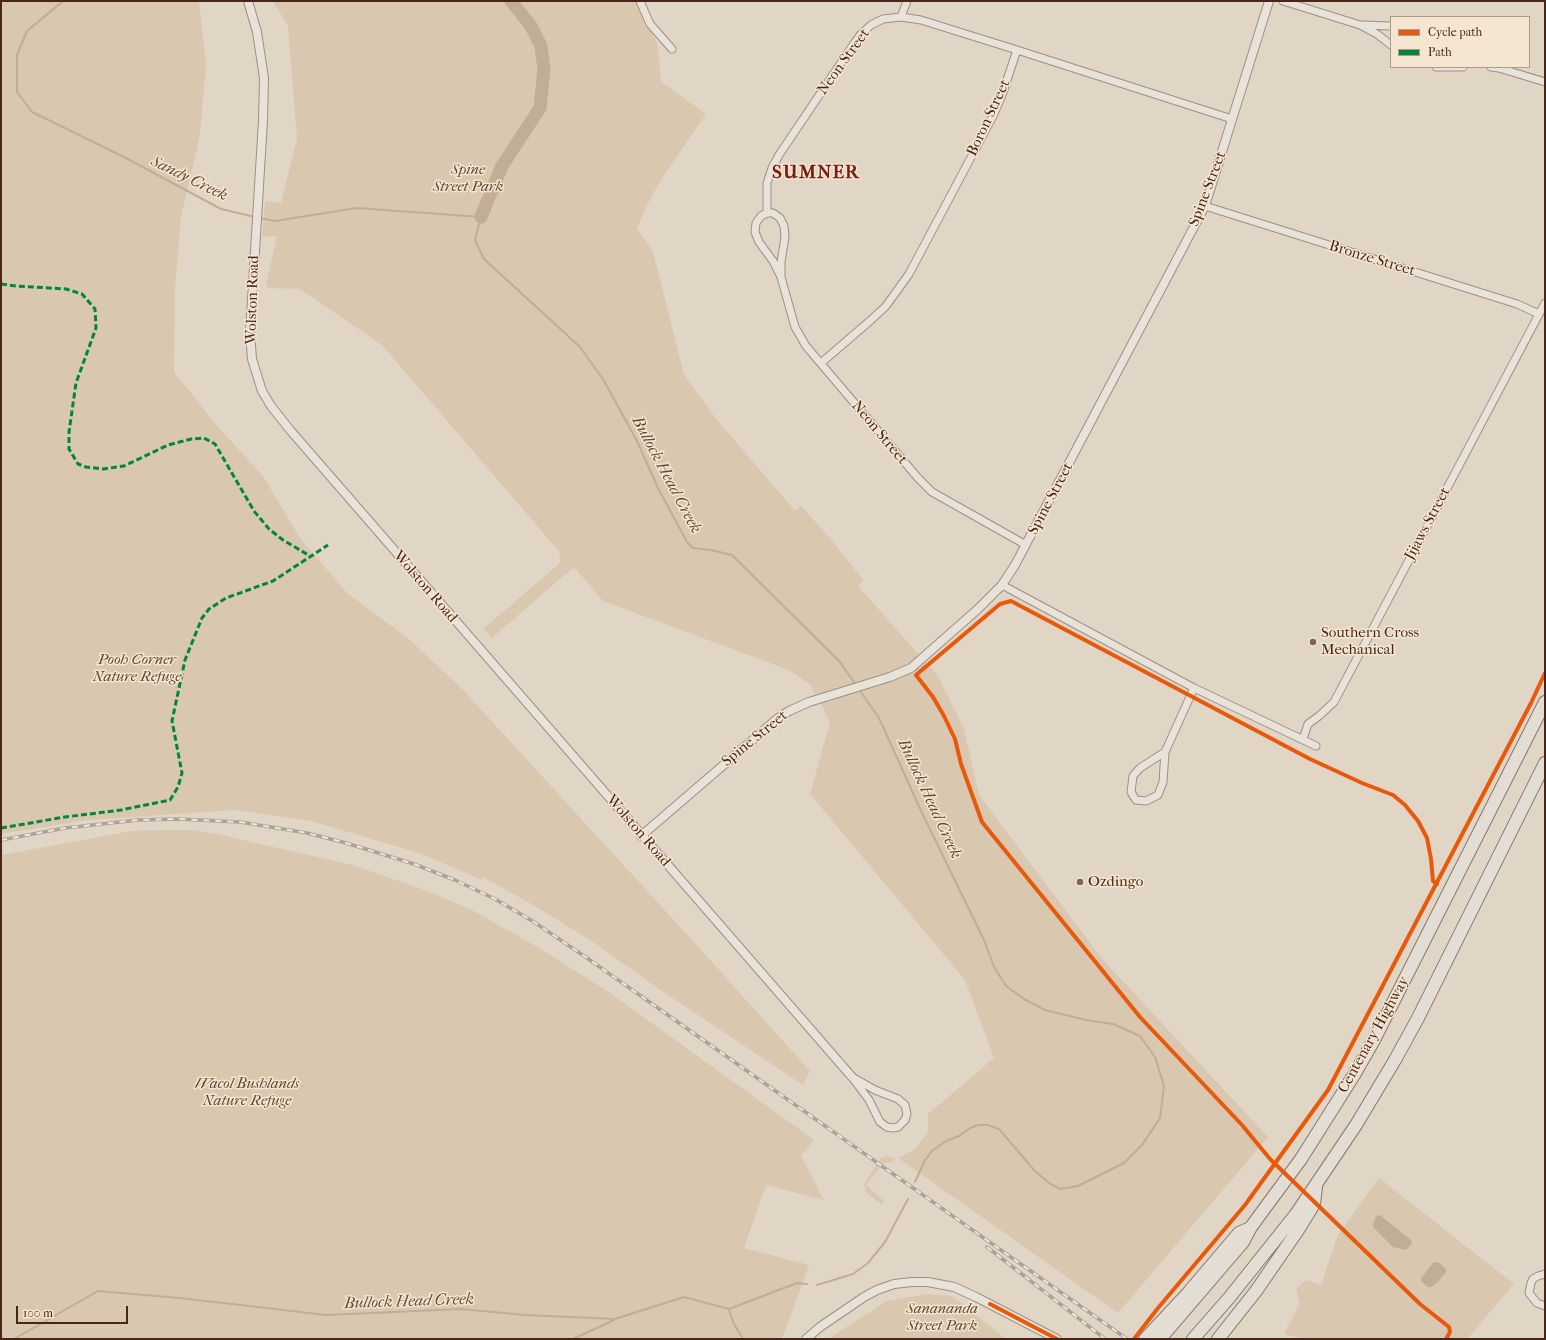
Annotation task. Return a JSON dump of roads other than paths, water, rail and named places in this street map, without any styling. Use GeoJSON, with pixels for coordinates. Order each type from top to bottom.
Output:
{"type":"FeatureCollection","features":[{"type":"Feature","properties":{"kind":"highway","name":"Centenary Highway"},"geometry":{"type":"LineString","coordinates":[[1160,1339],[1239,1247],[1251,1228],[1279,1191],[1334,1107],[1374,1040],[1545,702]]}},
{"type":"Feature","properties":{"kind":"highway","name":"Centenary Highway"},"geometry":{"type":"LineString","coordinates":[[1193,1339],[1271,1246],[1317,1184],[1356,1126],[1395,1060],[1545,763]]}},
{"type":"Feature","properties":{"kind":"highway"},"geometry":{"type":"LineString","coordinates":[[1218,1339],[1256,1291],[1298,1230],[1314,1204],[1317,1184]]}},
{"type":"Feature","properties":{"kind":"highway"},"geometry":{"type":"LineString","coordinates":[[1145,1339],[1193,1287],[1239,1233],[1251,1228]]}},
{"type":"Feature","properties":{"kind":"street","name":"Wolston Road"},"geometry":{"type":"LineString","coordinates":[[248,1],[257,32],[264,78],[264,108],[250,318],[250,345],[252,359],[262,391],[271,406],[290,430],[641,836],[852,1077],[869,1100],[880,1122],[887,1127],[893,1128],[898,1127],[905,1120],[907,1114],[905,1105],[898,1099],[875,1090],[852,1077]]}},
{"type":"Feature","properties":{"kind":"street"},"geometry":{"type":"LineString","coordinates":[[640,1],[650,24],[672,49]]}},
{"type":"Feature","properties":{"kind":"street"},"geometry":{"type":"LineString","coordinates":[[901,17],[907,1]]}},
{"type":"Feature","properties":{"kind":"street","name":"Spine Street"},"geometry":{"type":"LineString","coordinates":[[641,836],[773,722],[790,711],[809,702],[890,677],[912,668],[978,609],[1002,585],[1026,545],[1204,206],[1269,1]]}},
{"type":"Feature","properties":{"kind":"street"},"geometry":{"type":"LineString","coordinates":[[1284,1],[1360,25],[1390,43]]}},
{"type":"Feature","properties":{"kind":"street","name":"Neon Street"},"geometry":{"type":"LineString","coordinates":[[767,213],[768,183],[772,168],[779,155],[853,45],[861,34],[871,25],[883,19],[901,17],[921,20],[1017,50]]}},
{"type":"Feature","properties":{"kind":"street"},"geometry":{"type":"LineString","coordinates":[[1360,25],[1390,26]]}},
{"type":"Feature","properties":{"kind":"street"},"geometry":{"type":"LineString","coordinates":[[1017,50],[1232,119]]}},
{"type":"Feature","properties":{"kind":"street","name":"Boron Street"},"geometry":{"type":"LineString","coordinates":[[821,363],[886,306],[909,274],[993,116],[1002,95],[1017,50]]}},
{"type":"Feature","properties":{"kind":"street"},"geometry":{"type":"LineString","coordinates":[[1502,68],[1545,82]]}},
{"type":"Feature","properties":{"kind":"street","name":"Bronze Street"},"geometry":{"type":"LineString","coordinates":[[1204,206],[1517,304],[1539,314]]}},
{"type":"Feature","properties":{"kind":"street","name":"Neon Street"},"geometry":{"type":"LineString","coordinates":[[781,277],[781,262],[785,237],[784,226],[780,218],[774,213],[767,213],[761,216],[756,223],[755,232],[759,242],[773,261],[781,277],[799,336],[918,478],[932,492],[1026,545]]}},
{"type":"Feature","properties":{"kind":"street","name":"Jijaws Street"},"geometry":{"type":"LineString","coordinates":[[1303,739],[1308,724],[1334,702],[1545,302]]}},
{"type":"Feature","properties":{"kind":"street"},"geometry":{"type":"LineString","coordinates":[[1002,585],[1194,688],[1316,746]]}},
{"type":"Feature","properties":{"kind":"street"},"geometry":{"type":"LineString","coordinates":[[1165,752],[1140,768],[1133,776],[1131,792],[1136,800],[1146,801],[1158,795],[1163,782],[1165,752],[1194,688]]}},
{"type":"Feature","properties":{"kind":"street"},"geometry":{"type":"LineString","coordinates":[[1545,1274],[1538,1276],[1533,1280],[1529,1294],[1537,1303],[1545,1306]]}},
{"type":"Feature","properties":{"kind":"street"},"geometry":{"type":"LineString","coordinates":[[806,1339],[820,1327],[871,1294],[894,1284],[928,1282],[954,1287],[1058,1339]]}},
{"type":"Feature","properties":{"kind":"waterway","name":"Sandy Creek"},"geometry":{"type":"LineString","coordinates":[[63,1],[27,31],[17,55],[17,92],[32,112],[124,157],[221,209],[255,217]]}},
{"type":"Feature","properties":{"kind":"waterway"},"geometry":{"type":"LineString","coordinates":[[481,217],[502,166],[540,108],[544,69],[541,46],[531,26],[511,1]]}},
{"type":"Feature","properties":{"kind":"waterway","name":"Bullock Head Creek"},"geometry":{"type":"LineString","coordinates":[[260,218],[275,221],[357,208],[481,217],[475,240],[484,259],[580,347],[603,379],[637,441],[658,488],[687,542],[693,548],[711,550],[732,555],[840,662],[856,685]]}},
{"type":"Feature","properties":{"kind":"waterway","name":"Bullock Head Creek"},"geometry":{"type":"LineString","coordinates":[[858,688],[879,718],[922,813],[984,940],[994,967],[1006,986],[1024,999],[1045,1010],[1086,1020],[1113,1024],[1140,1036],[1155,1057],[1164,1086],[1160,1118],[1142,1145],[1124,1163],[1078,1186],[1060,1189],[1049,1183],[1034,1170],[999,1129],[988,1125],[979,1125],[970,1128],[959,1136],[946,1141],[933,1150],[925,1160],[915,1182]]}},
{"type":"Feature","properties":{"kind":"waterway","name":"Bullock Head Creek"},"geometry":{"type":"LineString","coordinates":[[817,1285],[853,1274],[868,1263],[885,1242],[908,1199]]}},
{"type":"Feature","properties":{"kind":"waterway","name":"Bullock Head Creek"},"geometry":{"type":"LineString","coordinates":[[14,1339],[98,1291],[180,1298],[326,1315],[461,1309],[525,1315],[615,1319],[684,1297],[729,1309],[797,1283],[807,1284]]}},
{"type":"Feature","properties":{"kind":"waterway"},"geometry":{"type":"LineString","coordinates":[[729,1310],[734,1324],[743,1339]]}},
{"type":"Feature","properties":{"kind":"waterway"},"geometry":{"type":"LineString","coordinates":[[573,1339],[614,1320]]}},
{"type":"Feature","properties":{"kind":"railway"},"geometry":{"type":"LineString","coordinates":[[1,840],[65,828],[138,820],[178,819],[240,822],[307,833],[346,843],[414,864],[455,880],[495,899],[534,922],[587,958],[1127,1339]]}},
{"type":"Feature","properties":{"kind":"railway"},"geometry":{"type":"LineString","coordinates":[[987,1247],[1105,1339]]}},
{"type":"Feature","properties":{"kind":"place","name":"Southern Cross Mechanical"},"geometry":{"type":"Point","coordinates":[1313,642]}},
{"type":"Feature","properties":{"kind":"place","name":"Ozdingo"},"geometry":{"type":"Point","coordinates":[1080,882]}},
{"type":"Feature","properties":{"kind":"district","name":"SUMNER"},"geometry":{"type":"Point","coordinates":[816,173]}},
{"type":"Feature","properties":{"kind":"park label","name":"Spine Street Park"},"geometry":{"type":"Point","coordinates":[468,178]}},
{"type":"Feature","properties":{"kind":"park label","name":"Pooh Corner Nature Refuge"},"geometry":{"type":"Point","coordinates":[137,668]}},
{"type":"Feature","properties":{"kind":"park label","name":"Wacol Bushlands Nature Refuge"},"geometry":{"type":"Point","coordinates":[247,1092]}},
{"type":"Feature","properties":{"kind":"park label","name":"Sanananda Street Park"},"geometry":{"type":"Point","coordinates":[942,1318]}}]}
